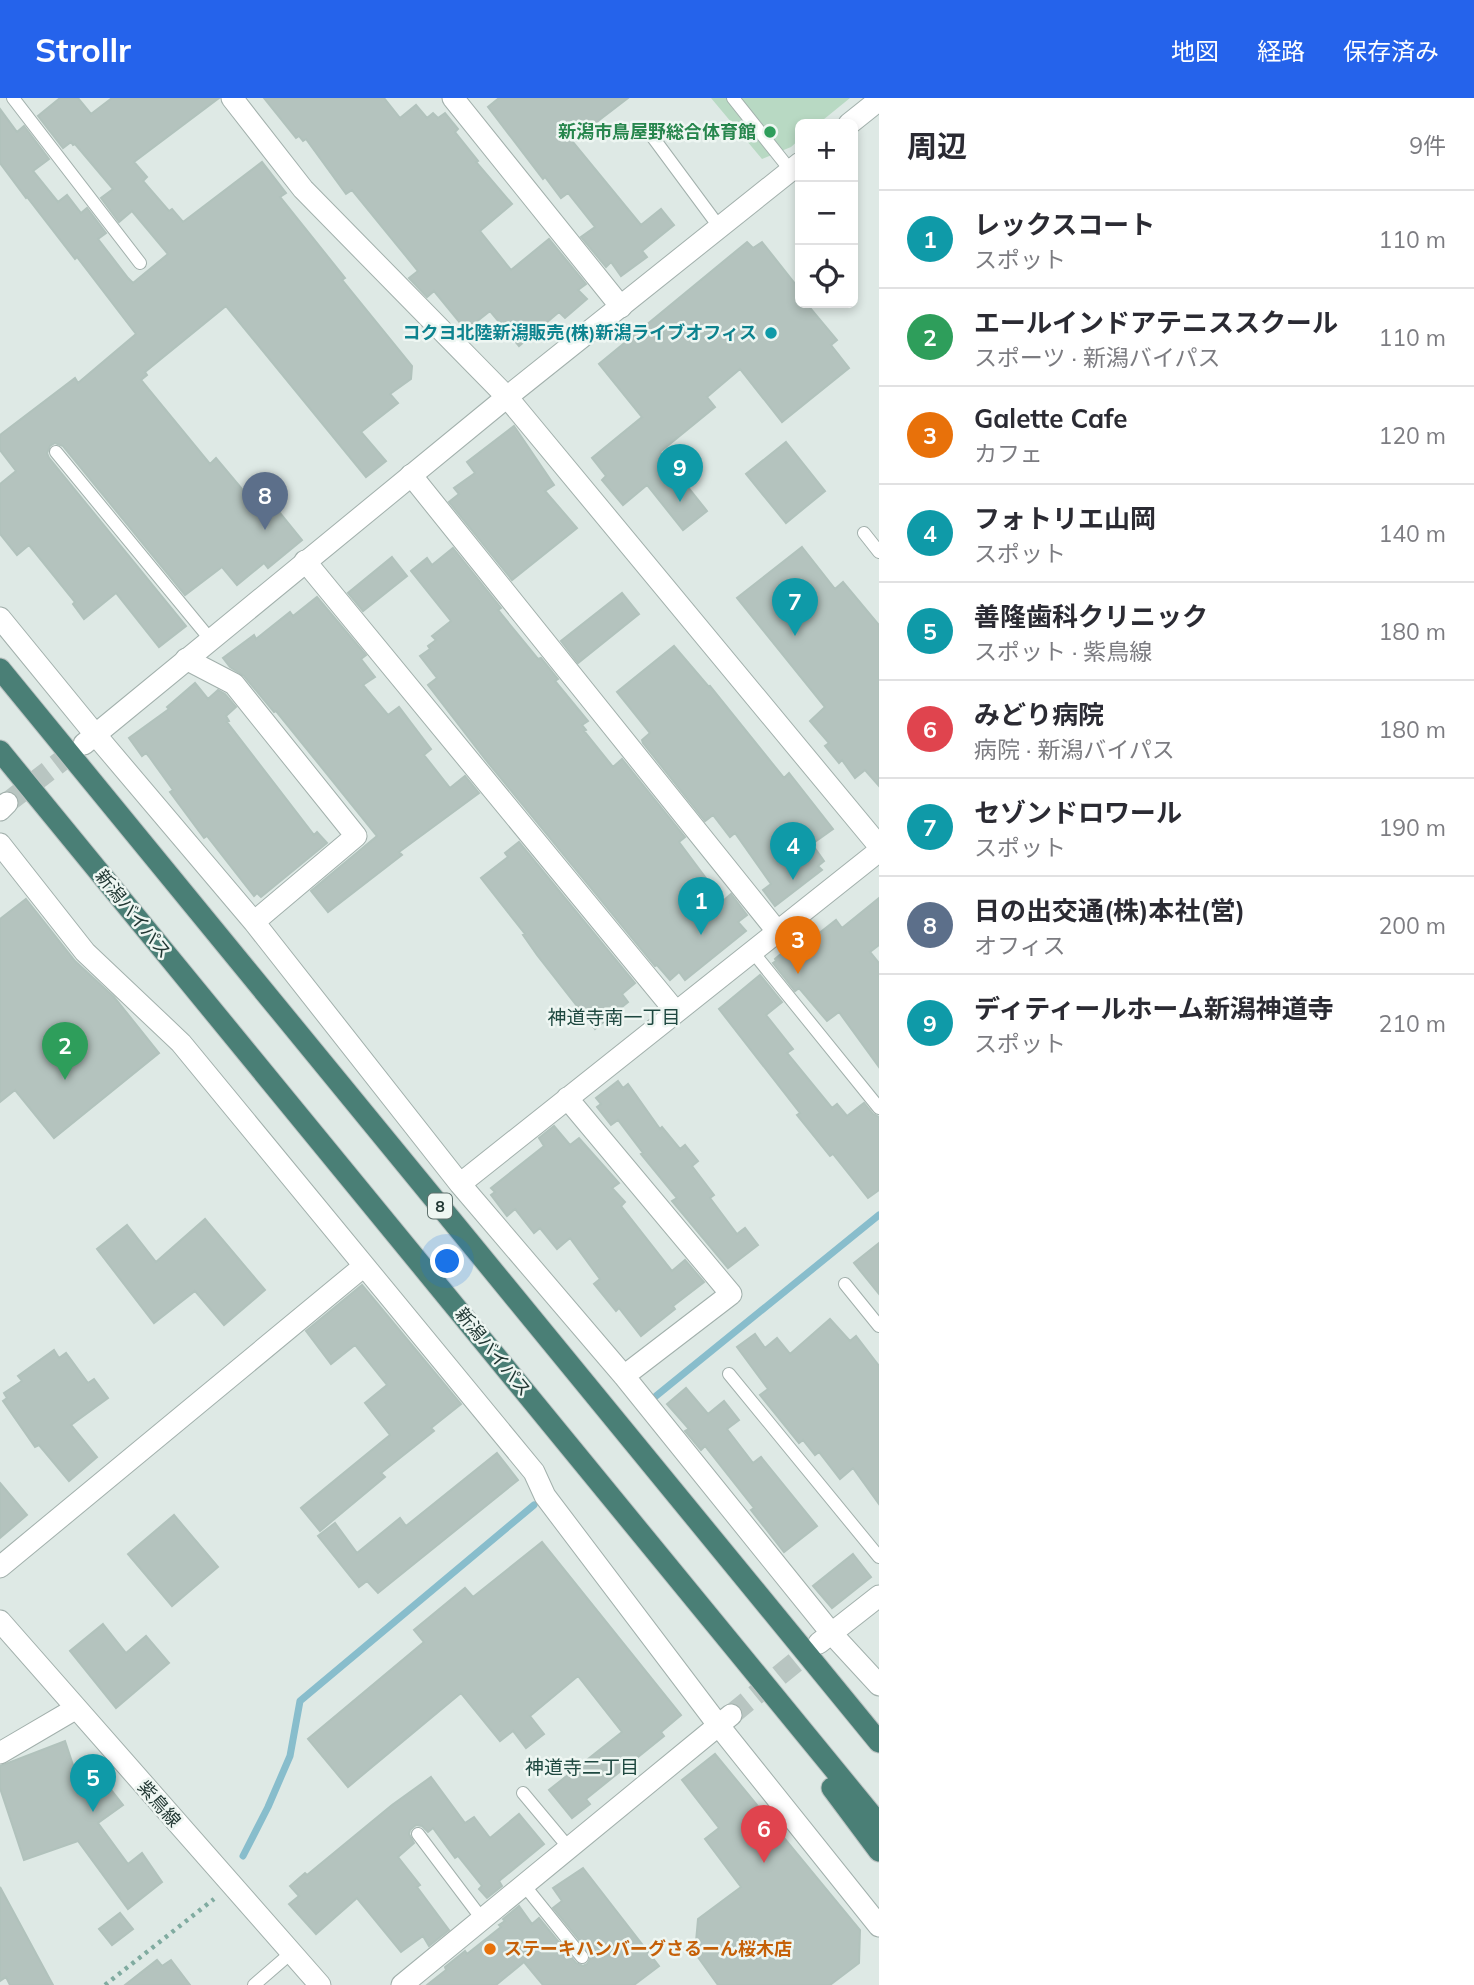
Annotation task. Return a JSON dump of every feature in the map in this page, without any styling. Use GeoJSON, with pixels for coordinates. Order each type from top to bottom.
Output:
{"type":"FeatureCollection","features":[{"type":"Feature","properties":{"kind":"highway","name":"8"},"geometry":{"type":"LineString","coordinates":[[0,669],[876,1738]]}},
{"type":"Feature","properties":{"kind":"highway","name":"新潟バイパス"},"geometry":{"type":"LineString","coordinates":[[0,751],[879,1824]]}},
{"type":"Feature","properties":{"kind":"highway"},"geometry":{"type":"LineString","coordinates":[[673,1573],[879,1851]]}},
{"type":"Feature","properties":{"kind":"street"},"geometry":{"type":"LineString","coordinates":[[232,98],[303,190],[507,397],[879,848],[460,1184]]}},
{"type":"Feature","properties":{"kind":"street"},"geometry":{"type":"LineString","coordinates":[[453,98],[621,307]]}},
{"type":"Feature","properties":{"kind":"street"},"geometry":{"type":"LineString","coordinates":[[855,112],[879,100]]}},
{"type":"Feature","properties":{"kind":"street"},"geometry":{"type":"LineString","coordinates":[[89,738],[507,397],[795,168]]}},
{"type":"Feature","properties":{"kind":"street"},"geometry":{"type":"LineString","coordinates":[[411,475],[777,931]]}},
{"type":"Feature","properties":{"kind":"street"},"geometry":{"type":"LineString","coordinates":[[305,561],[676,1012]]}},
{"type":"Feature","properties":{"kind":"street"},"geometry":{"type":"LineString","coordinates":[[0,618],[89,738],[254,922],[460,1184],[624,1376],[825,1638],[879,1685]]}},
{"type":"Feature","properties":{"kind":"street"},"geometry":{"type":"LineString","coordinates":[[186,659],[234,684],[356,836],[254,922]]}},
{"type":"Feature","properties":{"kind":"street"},"geometry":{"type":"LineString","coordinates":[[0,844],[85,952],[181,1043],[534,1472],[545,1496],[725,1721],[879,1926]]}},
{"type":"Feature","properties":{"kind":"street"},"geometry":{"type":"LineString","coordinates":[[567,1098],[732,1294],[624,1376]]}},
{"type":"Feature","properties":{"kind":"street"},"geometry":{"type":"LineString","coordinates":[[0,1567],[364,1266]]}},
{"type":"Feature","properties":{"kind":"street"},"geometry":{"type":"LineString","coordinates":[[825,1638],[879,1596]]}},
{"type":"Feature","properties":{"kind":"street","name":"紫鳥線"},"geometry":{"type":"LineString","coordinates":[[0,1621],[320,1985]]}},
{"type":"Feature","properties":{"kind":"street"},"geometry":{"type":"LineString","coordinates":[[0,1753],[75,1709]]}},
{"type":"Feature","properties":{"kind":"street"},"geometry":{"type":"LineString","coordinates":[[401,1985],[725,1721]]}},
{"type":"Feature","properties":{"kind":"lane"},"geometry":{"type":"LineString","coordinates":[[13,98],[140,262]]}},
{"type":"Feature","properties":{"kind":"lane"},"geometry":{"type":"LineString","coordinates":[[733,98],[795,166]]}},
{"type":"Feature","properties":{"kind":"lane"},"geometry":{"type":"LineString","coordinates":[[646,128],[720,228]]}},
{"type":"Feature","properties":{"kind":"lane"},"geometry":{"type":"LineString","coordinates":[[56,452],[210,639]]}},
{"type":"Feature","properties":{"kind":"lane"},"geometry":{"type":"LineString","coordinates":[[864,533],[879,552]]}},
{"type":"Feature","properties":{"kind":"lane"},"geometry":{"type":"LineString","coordinates":[[752,951],[879,1108]]}},
{"type":"Feature","properties":{"kind":"lane"},"geometry":{"type":"LineString","coordinates":[[845,1284],[879,1326]]}},
{"type":"Feature","properties":{"kind":"lane"},"geometry":{"type":"LineString","coordinates":[[729,1374],[879,1557]]}},
{"type":"Feature","properties":{"kind":"lane"},"geometry":{"type":"LineString","coordinates":[[523,1793],[569,1848]]}},
{"type":"Feature","properties":{"kind":"lane"},"geometry":{"type":"LineString","coordinates":[[418,1835],[482,1919]]}},
{"type":"Feature","properties":{"kind":"lane"},"geometry":{"type":"LineString","coordinates":[[524,1885],[582,1957]]}},
{"type":"Feature","properties":{"kind":"lane"},"geometry":{"type":"LineString","coordinates":[[254,1985],[291,1953]]}},
{"type":"Feature","properties":{"kind":"path"},"geometry":{"type":"LineString","coordinates":[[105,1985],[214,1899]]}},
{"type":"Feature","properties":{"kind":"green space","name":"新潟市鳥屋野総合体育館"},"geometry":{"type":"Polygon","coordinates":[[[711,98],[850,98],[824,119],[795,119],[795,143],[762,159],[711,98]]]}},
{"type":"Feature","properties":{"kind":"building"},"geometry":{"type":"Polygon","coordinates":[[[60,98],[78,98],[91,114],[112,98],[219,98],[134,162],[147,177],[143,181],[169,211],[172,209],[183,222],[262,162],[286,193],[280,197],[345,278],[342,280],[412,366],[411,379],[390,394],[398,403],[361,432],[386,461],[366,477],[226,306],[145,372],[147,375],[141,380],[210,464],[216,458],[252,501],[263,492],[302,540],[268,568],[264,563],[237,585],[222,567],[185,595],[63,446],[55,443],[50,446],[47,453],[49,458],[186,626],[159,647],[116,593],[84,619],[73,604],[75,602],[29,545],[17,555],[0,534],[0,484],[16,471],[0,450],[0,435],[75,378],[78,383],[136,334],[0,163],[0,109],[17,132],[24,126],[49,159],[33,171],[58,202],[67,195],[81,213],[87,208],[106,233],[98,239],[133,283],[168,254],[132,211],[119,222],[101,198],[113,189],[75,144],[71,142],[63,148],[38,116],[60,98]]]}},
{"type":"Feature","properties":{"kind":"building"},"geometry":{"type":"Polygon","coordinates":[[[264,98],[384,98],[400,118],[416,105],[427,118],[433,113],[438,118],[445,113],[458,129],[455,132],[478,161],[476,162],[512,204],[480,231],[511,270],[549,239],[586,284],[578,290],[587,299],[565,318],[559,312],[519,346],[490,311],[466,330],[434,291],[427,297],[409,278],[418,271],[352,190],[346,194],[306,139],[303,141],[299,136],[296,138],[264,98]]]}},
{"type":"Feature","properties":{"kind":"building"},"geometry":{"type":"Polygon","coordinates":[[[499,98],[628,98],[572,141],[641,225],[661,209],[674,225],[642,251],[647,257],[621,276],[611,262],[606,267],[581,237],[595,227],[568,193],[561,198],[545,177],[543,179],[488,107],[499,98]]]}},
{"type":"Feature","properties":{"kind":"building"},"geometry":{"type":"Polygon","coordinates":[[[747,242],[753,248],[762,242],[795,284],[795,308],[810,308],[837,340],[831,345],[849,368],[782,422],[740,369],[707,397],[715,407],[660,452],[707,511],[683,530],[647,485],[623,505],[602,480],[606,476],[592,458],[642,417],[599,364],[747,242]]]}},
{"type":"Feature","properties":{"kind":"building"},"geometry":{"type":"Polygon","coordinates":[[[514,426],[554,485],[545,491],[577,528],[512,580],[449,502],[459,494],[454,488],[475,473],[467,462],[514,426]]]}},
{"type":"Feature","properties":{"kind":"building"},"geometry":{"type":"Polygon","coordinates":[[[786,442],[825,491],[786,523],[746,474],[786,442]]]}},
{"type":"Feature","properties":{"kind":"building"},"geometry":{"type":"Polygon","coordinates":[[[802,547],[835,589],[843,582],[879,625],[879,786],[865,770],[855,778],[842,760],[839,763],[825,746],[829,743],[810,721],[825,707],[737,598],[802,547]]]}},
{"type":"Feature","properties":{"kind":"building"},"geometry":{"type":"Polygon","coordinates":[[[453,548],[501,608],[498,610],[558,679],[555,681],[588,721],[582,725],[586,730],[584,731],[613,767],[622,759],[685,837],[679,842],[723,901],[731,894],[747,915],[738,922],[746,931],[685,980],[679,972],[670,980],[655,966],[485,759],[428,685],[437,678],[420,656],[430,649],[428,646],[436,640],[432,636],[451,621],[411,571],[427,558],[432,565],[453,548]]]}},
{"type":"Feature","properties":{"kind":"building"},"geometry":{"type":"Polygon","coordinates":[[[392,557],[407,576],[363,611],[348,593],[392,557]]]}},
{"type":"Feature","properties":{"kind":"building"},"geometry":{"type":"Polygon","coordinates":[[[622,593],[639,614],[578,663],[561,641],[622,593]]]}},
{"type":"Feature","properties":{"kind":"building"},"geometry":{"type":"Polygon","coordinates":[[[317,597],[366,655],[361,659],[375,677],[363,685],[388,715],[399,707],[431,749],[424,755],[450,788],[465,776],[479,793],[399,852],[402,855],[328,912],[311,891],[377,836],[276,711],[274,712],[244,676],[230,667],[223,658],[254,635],[256,639],[290,612],[293,616],[317,597]]]}},
{"type":"Feature","properties":{"kind":"building"},"geometry":{"type":"Polygon","coordinates":[[[674,646],[784,778],[789,773],[833,829],[812,844],[824,861],[818,866],[822,870],[775,906],[763,890],[771,884],[735,833],[730,837],[713,815],[705,821],[643,743],[642,740],[650,733],[617,692],[674,646]]]}},
{"type":"Feature","properties":{"kind":"building"},"geometry":{"type":"Polygon","coordinates":[[[195,683],[208,699],[218,690],[236,707],[226,716],[229,721],[227,722],[314,835],[317,832],[327,843],[261,897],[257,893],[254,896],[207,836],[204,838],[170,792],[173,790],[150,758],[146,753],[142,756],[129,738],[169,709],[167,707],[195,683]]]}},
{"type":"Feature","properties":{"kind":"building"},"geometry":{"type":"Polygon","coordinates":[[[519,842],[635,983],[622,994],[628,1002],[595,1029],[481,878],[508,857],[505,853],[519,842]]]}},
{"type":"Feature","properties":{"kind":"building"},"geometry":{"type":"Polygon","coordinates":[[[879,898],[879,945],[870,952],[879,963],[879,1067],[839,1012],[827,1021],[799,988],[795,991],[773,963],[812,927],[818,934],[836,920],[842,928],[879,898]]]}},
{"type":"Feature","properties":{"kind":"building"},"geometry":{"type":"Polygon","coordinates":[[[26,899],[75,961],[114,997],[159,1053],[54,1138],[15,1090],[0,1102],[0,919],[26,899]]]}},
{"type":"Feature","properties":{"kind":"building"},"geometry":{"type":"Polygon","coordinates":[[[760,975],[782,1002],[766,1015],[793,1049],[787,1053],[832,1108],[837,1104],[847,1116],[864,1103],[879,1117],[879,1190],[868,1198],[797,1115],[800,1113],[719,1009],[760,975]]]}},
{"type":"Feature","properties":{"kind":"building"},"geometry":{"type":"Polygon","coordinates":[[[618,1081],[623,1088],[628,1084],[660,1129],[662,1127],[680,1149],[685,1145],[698,1161],[692,1166],[714,1195],[710,1198],[737,1234],[745,1228],[758,1245],[728,1268],[672,1201],[677,1198],[641,1154],[643,1153],[618,1120],[611,1125],[597,1107],[601,1104],[596,1098],[618,1081]]]}},
{"type":"Feature","properties":{"kind":"building"},"geometry":{"type":"Polygon","coordinates":[[[554,1126],[570,1145],[579,1138],[619,1183],[612,1188],[625,1202],[621,1206],[672,1271],[685,1260],[704,1282],[641,1336],[619,1308],[616,1311],[594,1284],[600,1279],[570,1238],[557,1249],[540,1228],[534,1233],[515,1209],[507,1216],[491,1195],[495,1192],[491,1188],[544,1146],[539,1138],[554,1126]]]}},
{"type":"Feature","properties":{"kind":"building"},"geometry":{"type":"Polygon","coordinates":[[[205,1219],[265,1290],[224,1325],[195,1291],[154,1323],[97,1249],[127,1225],[156,1262],[205,1219]]]}},
{"type":"Feature","properties":{"kind":"building"},"geometry":{"type":"Polygon","coordinates":[[[879,1243],[879,1294],[854,1263],[879,1243]]]}},
{"type":"Feature","properties":{"kind":"building"},"geometry":{"type":"Polygon","coordinates":[[[362,1285],[461,1404],[431,1428],[434,1431],[381,1473],[385,1477],[320,1531],[301,1508],[390,1435],[365,1403],[387,1385],[355,1345],[331,1364],[306,1331],[362,1285]]]}},
{"type":"Feature","properties":{"kind":"building"},"geometry":{"type":"Polygon","coordinates":[[[830,1319],[850,1341],[856,1336],[879,1366],[879,1504],[853,1468],[840,1479],[819,1452],[815,1455],[803,1440],[799,1443],[760,1395],[768,1389],[737,1347],[755,1334],[765,1348],[777,1338],[790,1354],[830,1319]]]}},
{"type":"Feature","properties":{"kind":"building"},"geometry":{"type":"Polygon","coordinates":[[[54,1350],[59,1358],[66,1353],[88,1383],[94,1379],[108,1398],[71,1425],[97,1457],[69,1481],[39,1445],[35,1447],[3,1401],[7,1398],[4,1393],[22,1381],[18,1376],[54,1350]]]}},
{"type":"Feature","properties":{"kind":"building"},"geometry":{"type":"Polygon","coordinates":[[[686,1388],[708,1414],[724,1401],[739,1420],[727,1429],[753,1463],[761,1457],[817,1526],[784,1552],[751,1510],[754,1508],[705,1446],[701,1450],[685,1431],[689,1429],[667,1404],[686,1388]]]}},
{"type":"Feature","properties":{"kind":"building"},"geometry":{"type":"Polygon","coordinates":[[[497,1453],[518,1480],[378,1593],[367,1581],[359,1587],[318,1536],[335,1523],[357,1553],[400,1518],[406,1526],[497,1453]]]}},
{"type":"Feature","properties":{"kind":"building"},"geometry":{"type":"Polygon","coordinates":[[[0,1483],[27,1515],[0,1538],[0,1483]]]}},
{"type":"Feature","properties":{"kind":"building"},"geometry":{"type":"Polygon","coordinates":[[[174,1515],[218,1567],[172,1606],[128,1554],[174,1515]]]}},
{"type":"Feature","properties":{"kind":"building"},"geometry":{"type":"Polygon","coordinates":[[[542,1542],[681,1715],[661,1732],[664,1736],[586,1799],[590,1804],[572,1818],[549,1790],[622,1732],[578,1676],[530,1716],[544,1734],[526,1748],[513,1731],[500,1741],[461,1693],[348,1787],[308,1739],[424,1642],[414,1630],[465,1588],[473,1597],[542,1542]]]}},
{"type":"Feature","properties":{"kind":"building"},"geometry":{"type":"Polygon","coordinates":[[[853,1554],[871,1577],[832,1608],[813,1586],[853,1554]]]}},
{"type":"Feature","properties":{"kind":"building"},"geometry":{"type":"Polygon","coordinates":[[[103,1624],[126,1653],[146,1636],[169,1663],[116,1708],[70,1651],[103,1624]]]}},
{"type":"Feature","properties":{"kind":"building"},"geometry":{"type":"Polygon","coordinates":[[[65,1741],[74,1768],[84,1761],[104,1789],[108,1786],[123,1805],[98,1823],[128,1864],[142,1853],[162,1882],[128,1909],[78,1841],[24,1860],[0,1788],[0,1766],[65,1741]]]}},
{"type":"Feature","properties":{"kind":"building"},"geometry":{"type":"Polygon","coordinates":[[[715,1754],[860,1930],[859,1963],[830,1985],[718,1985],[695,1953],[698,1919],[741,1887],[705,1839],[719,1828],[682,1780],[715,1754]]]}},
{"type":"Feature","properties":{"kind":"building"},"geometry":{"type":"Polygon","coordinates":[[[431,1777],[465,1823],[474,1817],[490,1838],[519,1814],[544,1844],[499,1881],[502,1886],[487,1898],[479,1889],[482,1886],[458,1856],[455,1858],[433,1828],[428,1832],[422,1826],[416,1825],[409,1834],[414,1843],[398,1857],[449,1930],[429,1946],[423,1936],[401,1952],[357,1898],[316,1934],[289,1904],[299,1896],[290,1886],[431,1777]]]}},
{"type":"Feature","properties":{"kind":"building"},"geometry":{"type":"Polygon","coordinates":[[[583,1868],[659,1966],[634,1985],[543,1985],[524,1962],[496,1985],[427,1985],[465,1951],[467,1954],[501,1927],[499,1925],[505,1921],[503,1919],[519,1906],[532,1924],[539,1918],[576,1963],[583,1966],[587,1964],[590,1959],[589,1952],[553,1908],[562,1901],[553,1888],[583,1868]]]}},
{"type":"Feature","properties":{"kind":"building"},"geometry":{"type":"Polygon","coordinates":[[[0,1887],[53,1985],[10,1985],[6,1977],[0,1981],[0,1887]]]}},
{"type":"Feature","properties":{"kind":"building"},"geometry":{"type":"Polygon","coordinates":[[[120,1913],[133,1929],[112,1945],[99,1929],[120,1913]]]}},
{"type":"Feature","properties":{"kind":"building"},"geometry":{"type":"Polygon","coordinates":[[[157,1960],[162,1966],[171,1960],[190,1985],[125,1985],[157,1960]]]}},
{"type":"Feature","properties":{"kind":"waterway"},"geometry":{"type":"LineString","coordinates":[[656,1396],[879,1215]]}},
{"type":"Feature","properties":{"kind":"waterway"},"geometry":{"type":"LineString","coordinates":[[243,1856],[290,1756],[300,1701],[534,1505]]}},
{"type":"Feature","properties":{"kind":"tunnel"},"geometry":{"type":"LineString","coordinates":[[7,803],[82,745]]}},
{"type":"Feature","properties":{"kind":"tunnel"},"geometry":{"type":"LineString","coordinates":[[731,1715],[819,1643]]}},
{"type":"Feature","properties":{"kind":"place","name":"新潟市鳥屋野総合体育館"},"geometry":{"type":"Point","coordinates":[770,132]}},
{"type":"Feature","properties":{"kind":"place","name":"コクヨ北陸新潟販売(株)新潟ライブオフィス"},"geometry":{"type":"Point","coordinates":[771,333]}},
{"type":"Feature","properties":{"kind":"place","name":"ディティールホーム新潟神道寺"},"geometry":{"type":"Point","coordinates":[680,502]}},
{"type":"Feature","properties":{"kind":"place","name":"日の出交通(株)本社(営)"},"geometry":{"type":"Point","coordinates":[265,530]}},
{"type":"Feature","properties":{"kind":"place","name":"セゾンドロワール"},"geometry":{"type":"Point","coordinates":[795,636]}},
{"type":"Feature","properties":{"kind":"place","name":"フォトリエ山岡"},"geometry":{"type":"Point","coordinates":[793,880]}},
{"type":"Feature","properties":{"kind":"place","name":"レックスコート"},"geometry":{"type":"Point","coordinates":[701,935]}},
{"type":"Feature","properties":{"kind":"place","name":"Galette Cafe"},"geometry":{"type":"Point","coordinates":[798,974]}},
{"type":"Feature","properties":{"kind":"place","name":"エールインドアテニススクール"},"geometry":{"type":"Point","coordinates":[65,1080]}},
{"type":"Feature","properties":{"kind":"place","name":"善隆歯科クリニック"},"geometry":{"type":"Point","coordinates":[93,1812]}},
{"type":"Feature","properties":{"kind":"place","name":"みどり病院"},"geometry":{"type":"Point","coordinates":[764,1863]}},
{"type":"Feature","properties":{"kind":"place","name":"ステーキハンバーグさるーん桜木店"},"geometry":{"type":"Point","coordinates":[490,1949]}},
{"type":"Feature","properties":{"kind":"district","name":"神道寺南一丁目"},"geometry":{"type":"Point","coordinates":[614,1017]}},
{"type":"Feature","properties":{"kind":"district","name":"神道寺二丁目"},"geometry":{"type":"Point","coordinates":[582,1767]}}]}
